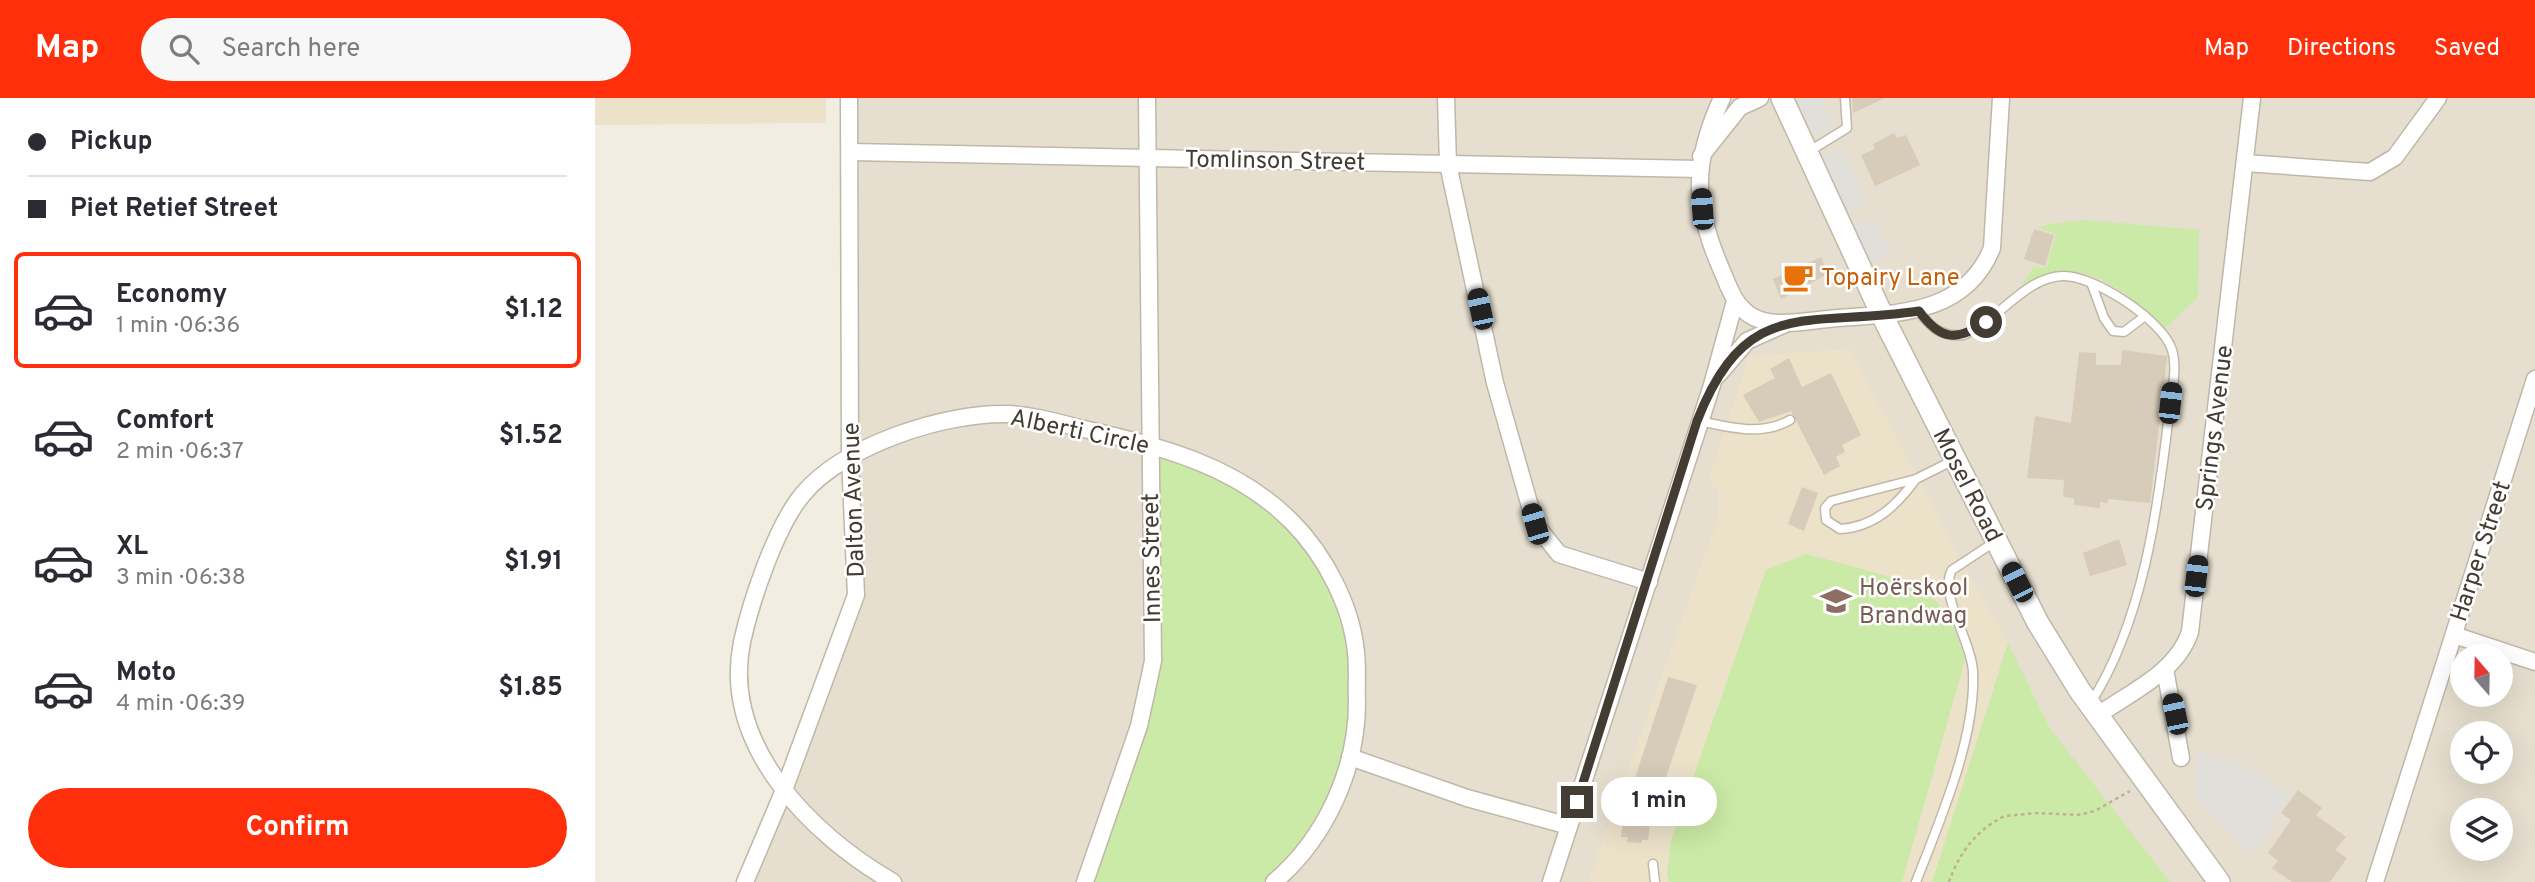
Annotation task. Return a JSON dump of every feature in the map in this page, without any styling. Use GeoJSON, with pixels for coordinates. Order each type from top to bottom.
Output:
{"type":"FeatureCollection","features":[{"type":"Feature","properties":{"kind":"street","name":"Dalton Avenue"},"geometry":{"type":"LineString","coordinates":[[745,882],[784,790],[855,598],[850,457],[849,98]]}},
{"type":"Feature","properties":{"kind":"street","name":"Innes Street"},"geometry":{"type":"LineString","coordinates":[[1085,882],[1139,726],[1153,662],[1147,98]]}},
{"type":"Feature","properties":{"kind":"street"},"geometry":{"type":"LineString","coordinates":[[1446,98],[1448,164],[1495,383],[1535,524],[1559,554],[1649,582]]}},
{"type":"Feature","properties":{"kind":"street"},"geometry":{"type":"LineString","coordinates":[[1722,98],[1703,143],[1700,163],[1702,209],[1718,261],[1735,301],[1760,319],[1790,322],[1883,317],[1919,311],[1972,282],[1985,265],[1992,248],[2001,98]]}},
{"type":"Feature","properties":{"kind":"street"},"geometry":{"type":"LineString","coordinates":[[1700,163],[1740,107],[1760,98]]}},
{"type":"Feature","properties":{"kind":"street","name":"Mosel Road"},"geometry":{"type":"LineString","coordinates":[[1782,98],[1883,317],[2038,623],[2094,709],[2219,882]]}},
{"type":"Feature","properties":{"kind":"street","name":"Springs Avenue"},"geometry":{"type":"LineString","coordinates":[[2094,709],[2165,669],[2179,655],[2190,632],[2252,98]]}},
{"type":"Feature","properties":{"kind":"street"},"geometry":{"type":"LineString","coordinates":[[2245,163],[2370,172],[2395,156],[2438,98]]}},
{"type":"Feature","properties":{"kind":"street","name":"Tomlinson Street"},"geometry":{"type":"LineString","coordinates":[[850,152],[1448,164],[1700,163]]}},
{"type":"Feature","properties":{"kind":"street"},"geometry":{"type":"LineString","coordinates":[[1551,882],[1649,582],[1697,421],[1712,385],[1735,301]]}},
{"type":"Feature","properties":{"kind":"street"},"geometry":{"type":"LineString","coordinates":[[1712,385],[1747,341],[1790,322]]}},
{"type":"Feature","properties":{"kind":"street","name":"Harper Street"},"geometry":{"type":"LineString","coordinates":[[2375,882],[2535,379]]}},
{"type":"Feature","properties":{"kind":"street","name":"Alberti Circle"},"geometry":{"type":"LineString","coordinates":[[893,882],[848,854],[784,790],[768,768],[745,715],[739,681],[740,651],[753,602],[786,521],[801,495],[821,476],[850,457],[917,429],[999,415],[1032,417],[1150,444],[1212,466],[1249,488],[1293,523],[1319,556],[1339,591],[1356,651],[1357,723],[1350,757],[1331,809],[1296,859],[1274,882]]}},
{"type":"Feature","properties":{"kind":"street"},"geometry":{"type":"LineString","coordinates":[[2453,635],[2535,662]]}},
{"type":"Feature","properties":{"kind":"street"},"geometry":{"type":"LineString","coordinates":[[2165,669],[2181,758]]}},
{"type":"Feature","properties":{"kind":"street"},"geometry":{"type":"LineString","coordinates":[[1350,757],[1467,798],[1569,826]]}},
{"type":"Feature","properties":{"kind":"lane"},"geometry":{"type":"LineString","coordinates":[[1806,153],[1842,134],[1847,128],[1845,98]]}},
{"type":"Feature","properties":{"kind":"lane"},"geometry":{"type":"LineString","coordinates":[[1919,311],[1931,327],[1947,335],[1962,335],[2000,313],[2041,282],[2064,276],[2124,300],[2145,316],[2168,341],[2174,358],[2158,505],[2119,647],[2094,709]]}},
{"type":"Feature","properties":{"kind":"lane"},"geometry":{"type":"LineString","coordinates":[[2092,285],[2104,318],[2113,331],[2124,332],[2145,316]]}},
{"type":"Feature","properties":{"kind":"lane"},"geometry":{"type":"LineString","coordinates":[[1697,421],[1744,429],[1774,427],[1790,419]]}},
{"type":"Feature","properties":{"kind":"lane"},"geometry":{"type":"LineString","coordinates":[[1916,479],[1891,510],[1869,522],[1840,529],[1826,520],[1825,508],[1831,501],[1916,479],[1954,460]]}},
{"type":"Feature","properties":{"kind":"lane"},"geometry":{"type":"LineString","coordinates":[[1916,882],[1948,792],[1973,698],[1971,654],[1948,592],[1948,578],[1952,570],[1996,541]]}},
{"type":"Feature","properties":{"kind":"lane"},"geometry":{"type":"LineString","coordinates":[[1653,864],[1655,882]]}},
{"type":"Feature","properties":{"kind":"path"},"geometry":{"type":"LineString","coordinates":[[1949,882],[1962,854],[1976,836],[1993,822],[2016,815],[2089,813],[2147,779]]}},
{"type":"Feature","properties":{"kind":"shaded area"},"geometry":{"type":"Polygon","coordinates":[[[595,98],[826,98],[826,123],[595,125],[595,98]]]}},
{"type":"Feature","properties":{"kind":"shaded area"},"geometry":{"type":"Polygon","coordinates":[[[850,98],[2535,98],[2535,882],[745,882],[852,597],[850,98]]]}},
{"type":"Feature","properties":{"kind":"shaded area"},"geometry":{"type":"Polygon","coordinates":[[[1820,98],[1834,129],[1815,136],[1798,101],[1820,98]]]}},
{"type":"Feature","properties":{"kind":"shaded area"},"geometry":{"type":"Polygon","coordinates":[[[1842,148],[1868,204],[1849,212],[1822,156],[1842,148]]]}},
{"type":"Feature","properties":{"kind":"shaded area"},"geometry":{"type":"Polygon","coordinates":[[[1874,218],[1890,254],[1869,263],[1853,227],[1874,218]]]}},
{"type":"Feature","properties":{"kind":"shaded area","name":"Hoërskool Brandwag"},"geometry":{"type":"Polygon","coordinates":[[[1850,349],[1958,553],[1956,560],[1961,569],[1967,571],[2008,643],[1932,882],[1588,882],[1717,521],[1719,493],[1709,479],[1749,356],[1850,349]]]}},
{"type":"Feature","properties":{"kind":"shaded area"},"geometry":{"type":"Polygon","coordinates":[[[2197,752],[2241,766],[2292,794],[2251,854],[2196,797],[2197,752]]]}},
{"type":"Feature","properties":{"kind":"green space"},"geometry":{"type":"Polygon","coordinates":[[[2085,220],[2199,230],[2198,297],[2165,329],[2130,297],[2087,274],[2057,273],[2026,287],[2022,283],[2034,267],[2046,268],[2056,234],[2038,228],[2085,220]]]}},
{"type":"Feature","properties":{"kind":"green space"},"geometry":{"type":"Polygon","coordinates":[[[1153,448],[1222,477],[1292,525],[1343,585],[1357,651],[1342,798],[1265,882],[1089,882],[1154,689],[1153,448]]]}},
{"type":"Feature","properties":{"kind":"green space"},"geometry":{"type":"Polygon","coordinates":[[[1806,554],[1889,577],[1929,595],[1948,617],[1965,660],[1902,882],[1669,882],[1667,874],[1671,840],[1766,570],[1806,554]]]}},
{"type":"Feature","properties":{"kind":"green space"},"geometry":{"type":"Polygon","coordinates":[[[2008,643],[2049,727],[2170,882],[1932,882],[2008,643]]]}},
{"type":"Feature","properties":{"kind":"building"},"geometry":{"type":"Polygon","coordinates":[[[1852,98],[1885,98],[1853,113],[1852,98]]]}},
{"type":"Feature","properties":{"kind":"building"},"geometry":{"type":"Polygon","coordinates":[[[1894,133],[1897,138],[1906,135],[1920,165],[1875,186],[1861,155],[1875,149],[1873,144],[1894,133]]]}},
{"type":"Feature","properties":{"kind":"building"},"geometry":{"type":"Polygon","coordinates":[[[2034,229],[2054,235],[2045,266],[2024,259],[2034,229]]]}},
{"type":"Feature","properties":{"kind":"building","name":"Topairy Lane"},"geometry":{"type":"Polygon","coordinates":[[[1821,257],[1828,274],[1781,299],[1773,279],[1821,257]]]}},
{"type":"Feature","properties":{"kind":"building"},"geometry":{"type":"Polygon","coordinates":[[[2122,350],[2167,356],[2150,503],[2108,499],[2108,503],[2100,502],[2100,508],[2074,505],[2074,498],[2063,497],[2064,480],[2027,478],[2035,416],[2071,423],[2079,352],[2096,353],[2096,365],[2121,365],[2122,350]]]}},
{"type":"Feature","properties":{"kind":"building"},"geometry":{"type":"Polygon","coordinates":[[[1789,358],[1802,387],[1831,373],[1861,435],[1842,445],[1845,452],[1836,457],[1840,466],[1824,475],[1791,411],[1759,422],[1743,395],[1775,378],[1770,369],[1789,358]]]}},
{"type":"Feature","properties":{"kind":"building"},"geometry":{"type":"Polygon","coordinates":[[[1802,487],[1818,493],[1804,531],[1788,524],[1802,487]]]}},
{"type":"Feature","properties":{"kind":"building"},"geometry":{"type":"Polygon","coordinates":[[[2119,539],[2127,565],[2090,576],[2083,553],[2119,539]]]}},
{"type":"Feature","properties":{"kind":"building"},"geometry":{"type":"Polygon","coordinates":[[[1668,677],[1697,685],[1662,789],[1654,785],[1648,840],[1642,840],[1642,843],[1627,842],[1628,837],[1621,837],[1624,812],[1668,677]]]}},
{"type":"Feature","properties":{"kind":"building"},"geometry":{"type":"Polygon","coordinates":[[[2298,790],[2322,808],[2316,815],[2346,837],[2335,850],[2347,858],[2330,882],[2292,882],[2272,868],[2278,861],[2268,853],[2291,820],[2281,813],[2298,790]]]}},
{"type":"Feature","properties":{"kind":"place","name":"Topairy Lane"},"geometry":{"type":"Point","coordinates":[1798,277]}},
{"type":"Feature","properties":{"kind":"place","name":"Hoërskool Brandwag"},"geometry":{"type":"Point","coordinates":[1836,601]}},
{"type":"Feature","properties":{"kind":"route"},"geometry":{"type":"LineString","coordinates":[[1577,802],[1649,582],[1697,421],[1719,372],[1747,341],[1790,322],[1883,317],[1919,311],[1931,327],[1953,336],[1972,332],[1986,322]]}}]}
